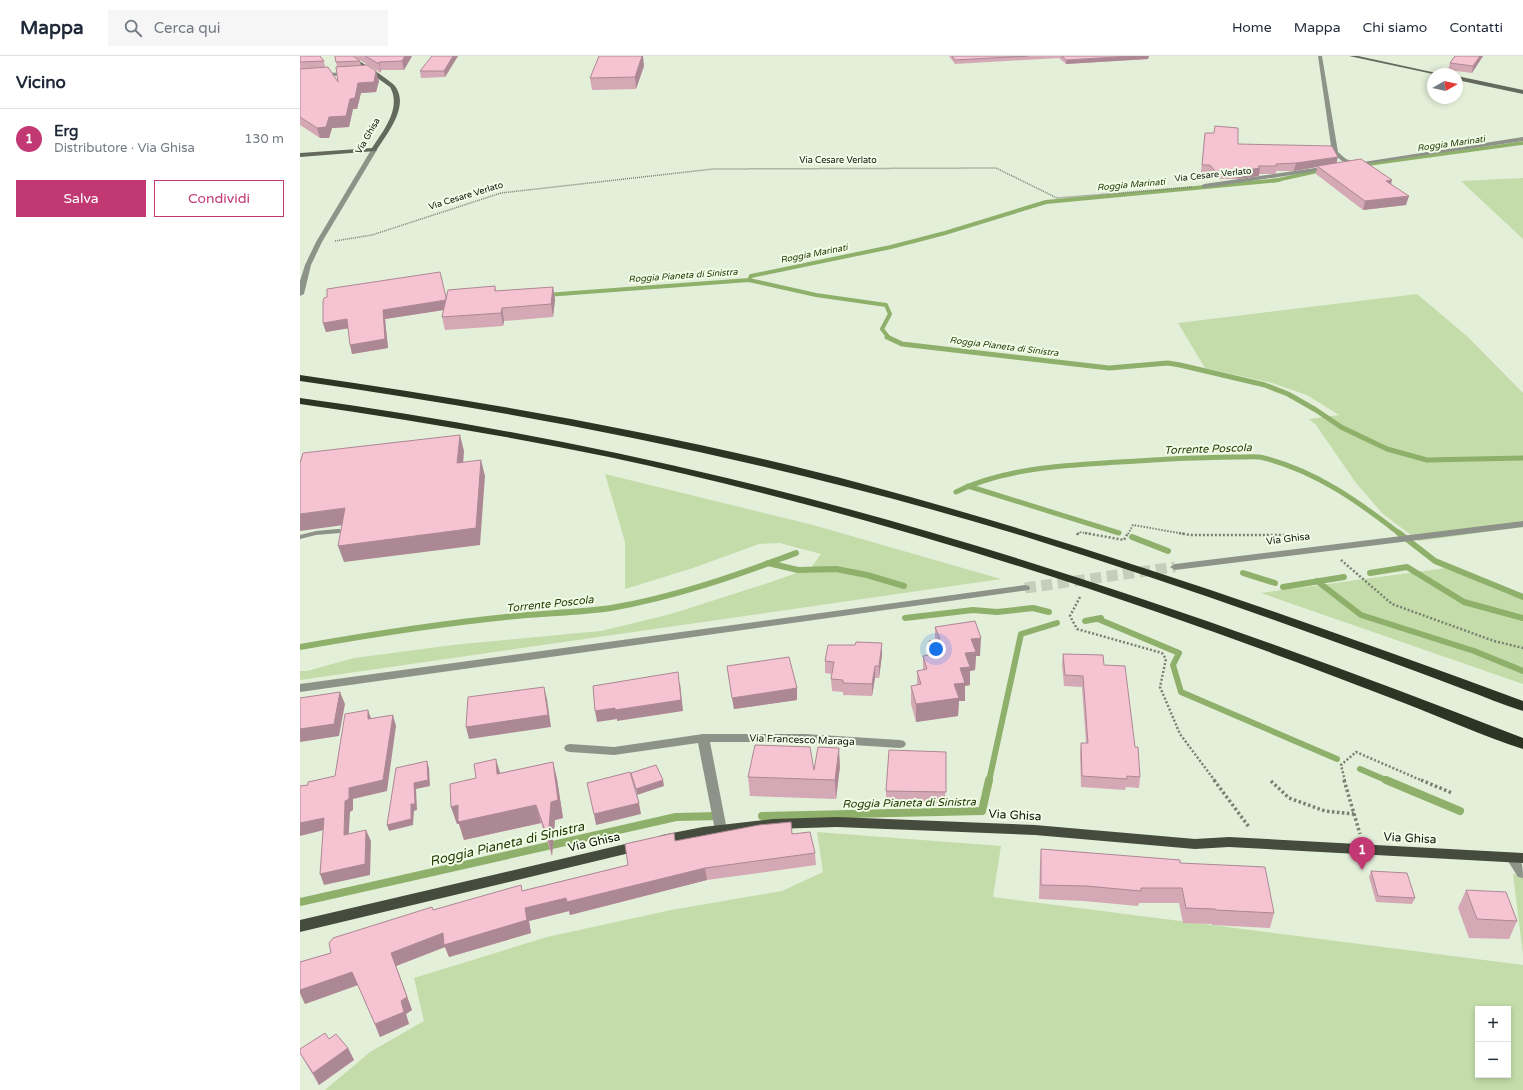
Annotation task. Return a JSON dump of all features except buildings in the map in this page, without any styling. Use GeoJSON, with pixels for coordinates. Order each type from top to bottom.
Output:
{"type":"FeatureCollection","features":[{"type":"Feature","properties":{"kind":"highway"},"geometry":{"type":"LineString","coordinates":[[300,378],[473,404],[566,420],[707,450],[859,486],[1068,547],[1269,612],[1523,706]]}},
{"type":"Feature","properties":{"kind":"highway"},"geometry":{"type":"LineString","coordinates":[[300,401],[403,416],[607,454],[788,496],[914,531],[1088,585],[1190,619],[1341,673],[1523,744]]}},
{"type":"Feature","properties":{"kind":"main road","name":"Via Ghisa"},"geometry":{"type":"LineString","coordinates":[[300,926],[664,839],[720,830],[773,824],[837,822],[1035,830],[1195,844],[1229,842],[1518,858]]}},
{"type":"Feature","properties":{"kind":"street","name":"Via Ghisa"},"geometry":{"type":"LineString","coordinates":[[300,294],[308,265],[319,242],[374,150],[398,105],[397,92],[392,86],[348,56]]}},
{"type":"Feature","properties":{"kind":"street"},"geometry":{"type":"LineString","coordinates":[[1320,56],[1335,153],[1344,160],[1356,164]]}},
{"type":"Feature","properties":{"kind":"street"},"geometry":{"type":"LineString","coordinates":[[1351,56],[1427,72]]}},
{"type":"Feature","properties":{"kind":"street"},"geometry":{"type":"LineString","coordinates":[[360,73],[370,71]]}},
{"type":"Feature","properties":{"kind":"street"},"geometry":{"type":"LineString","coordinates":[[300,76],[353,73]]}},
{"type":"Feature","properties":{"kind":"street"},"geometry":{"type":"LineString","coordinates":[[1463,79],[1523,92]]}},
{"type":"Feature","properties":{"kind":"street"},"geometry":{"type":"LineString","coordinates":[[1341,167],[1523,139]]}},
{"type":"Feature","properties":{"kind":"street"},"geometry":{"type":"LineString","coordinates":[[300,154],[374,150]]}},
{"type":"Feature","properties":{"kind":"street","name":"Via Cesare Verlato"},"geometry":{"type":"LineString","coordinates":[[1204,186],[1256,180],[1333,168]]}},
{"type":"Feature","properties":{"kind":"street","name":"Via Ghisa"},"geometry":{"type":"LineString","coordinates":[[1175,567],[1523,524]]}},
{"type":"Feature","properties":{"kind":"street"},"geometry":{"type":"LineString","coordinates":[[300,688],[1025,588]]}},
{"type":"Feature","properties":{"kind":"street"},"geometry":{"type":"LineString","coordinates":[[703,738],[720,830]]}},
{"type":"Feature","properties":{"kind":"street","name":"Via Francesco Maraga"},"geometry":{"type":"LineString","coordinates":[[570,748],[614,751],[703,738],[805,738],[900,744]]}},
{"type":"Feature","properties":{"kind":"street"},"geometry":{"type":"LineString","coordinates":[[1518,858],[1523,873]]}},
{"type":"Feature","properties":{"kind":"lane"},"geometry":{"type":"LineString","coordinates":[[300,537],[316,533],[337,531]]}},
{"type":"Feature","properties":{"kind":"path","name":"Via Cesare Verlato"},"geometry":{"type":"LineString","coordinates":[[319,242],[372,235],[501,193],[712,169],[996,168],[1057,198],[1204,186]]}},
{"type":"Feature","properties":{"kind":"path"},"geometry":{"type":"LineString","coordinates":[[1068,547],[1079,532],[1124,540],[1133,525],[1190,534],[1295,535],[1326,548],[1392,604],[1494,641],[1523,648]]}},
{"type":"Feature","properties":{"kind":"path"},"geometry":{"type":"LineString","coordinates":[[1088,585],[1070,616],[1077,629],[1162,654],[1166,659],[1160,687],[1180,734],[1255,836],[1258,844]]}},
{"type":"Feature","properties":{"kind":"path"},"geometry":{"type":"LineString","coordinates":[[1365,849],[1348,796],[1341,765],[1356,752],[1452,793]]}},
{"type":"Feature","properties":{"kind":"path"},"geometry":{"type":"LineString","coordinates":[[1271,781],[1289,798],[1326,811],[1354,814]]}},
{"type":"Feature","properties":{"kind":"green space"},"geometry":{"type":"Polygon","coordinates":[[[1523,178],[1523,239],[1461,181],[1523,178]]]}},
{"type":"Feature","properties":{"kind":"green space"},"geometry":{"type":"Polygon","coordinates":[[[1417,294],[1468,337],[1523,393],[1523,527],[1419,541],[1383,514],[1356,483],[1316,425],[1309,419],[1339,415],[1307,395],[1272,383],[1205,368],[1178,323],[1417,294]]]}},
{"type":"Feature","properties":{"kind":"green space"},"geometry":{"type":"Polygon","coordinates":[[[605,474],[813,525],[1001,579],[300,680],[300,671],[307,671],[354,658],[453,645],[601,631],[671,614],[811,568],[821,554],[780,543],[759,544],[693,568],[625,589],[625,542],[605,474]]]}},
{"type":"Feature","properties":{"kind":"green space"},"geometry":{"type":"Polygon","coordinates":[[[1446,568],[1507,594],[1523,599],[1523,684],[1261,593],[1446,568]]]}},
{"type":"Feature","properties":{"kind":"green space"},"geometry":{"type":"Polygon","coordinates":[[[817,832],[1001,846],[993,897],[1523,965],[1523,1090],[325,1090],[370,1052],[424,1021],[414,978],[547,937],[671,910],[782,891],[823,872],[817,832]]]}},
{"type":"Feature","properties":{"kind":"green space"},"geometry":{"type":"Polygon","coordinates":[[[1513,874],[1523,875],[1523,954],[1513,874]]]}},
{"type":"Feature","properties":{"kind":"waterway","name":"Roggia Marinati"},"geometry":{"type":"LineString","coordinates":[[1362,165],[1523,143]]}},
{"type":"Feature","properties":{"kind":"waterway","name":"Roggia Marinati"},"geometry":{"type":"LineString","coordinates":[[1276,180],[1323,170]]}},
{"type":"Feature","properties":{"kind":"waterway","name":"Roggia Marinati"},"geometry":{"type":"LineString","coordinates":[[749,280],[751,276],[891,247],[945,233],[1046,202],[1276,180]]}},
{"type":"Feature","properties":{"kind":"waterway","name":"Roggia Pianeta di Sinistra"},"geometry":{"type":"LineString","coordinates":[[546,295],[749,280]]}},
{"type":"Feature","properties":{"kind":"waterway","name":"Roggia Pianeta di Sinistra"},"geometry":{"type":"LineString","coordinates":[[749,280],[816,295],[886,305],[890,314],[882,329],[889,338]]}},
{"type":"Feature","properties":{"kind":"waterway","name":"Roggia Pianeta di Sinistra"},"geometry":{"type":"LineString","coordinates":[[889,338],[902,344],[1109,368],[1168,363],[1180,365],[1265,385],[1288,394],[1316,410],[1341,427],[1387,449],[1427,460],[1523,458]]}},
{"type":"Feature","properties":{"kind":"waterway","name":"Torrente Poscola"},"geometry":{"type":"LineString","coordinates":[[969,486],[1005,475],[1060,466],[1170,459],[1258,457],[1283,464],[1319,479],[1353,499],[1400,534]]}},
{"type":"Feature","properties":{"kind":"waterway","name":"Torrente Poscola"},"geometry":{"type":"LineString","coordinates":[[956,492],[969,486]]}},
{"type":"Feature","properties":{"kind":"waterway"},"geometry":{"type":"LineString","coordinates":[[969,486],[1119,533]]}},
{"type":"Feature","properties":{"kind":"waterway","name":"Torrente Poscola"},"geometry":{"type":"LineString","coordinates":[[1399,533],[1435,561],[1523,597]]}},
{"type":"Feature","properties":{"kind":"waterway"},"geometry":{"type":"LineString","coordinates":[[1132,537],[1168,551]]}},
{"type":"Feature","properties":{"kind":"waterway","name":"Torrente Poscola"},"geometry":{"type":"LineString","coordinates":[[769,563],[796,553]]}},
{"type":"Feature","properties":{"kind":"waterway","name":"Torrente Poscola"},"geometry":{"type":"LineString","coordinates":[[300,647],[454,623],[611,608],[682,592],[769,563]]}},
{"type":"Feature","properties":{"kind":"waterway"},"geometry":{"type":"LineString","coordinates":[[769,563],[798,570],[836,569],[867,575],[904,586]]}},
{"type":"Feature","properties":{"kind":"waterway","name":"Roggia Pianeta di Sinistra"},"geometry":{"type":"LineString","coordinates":[[1370,573],[1407,567],[1464,602],[1523,618]]}},
{"type":"Feature","properties":{"kind":"waterway"},"geometry":{"type":"LineString","coordinates":[[1243,573],[1275,583]]}},
{"type":"Feature","properties":{"kind":"waterway","name":"Roggia Pianeta di Sinistra"},"geometry":{"type":"LineString","coordinates":[[1317,581],[1344,577]]}},
{"type":"Feature","properties":{"kind":"waterway","name":"Roggia Pianeta di Sinistra"},"geometry":{"type":"LineString","coordinates":[[1283,587],[1317,581]]}},
{"type":"Feature","properties":{"kind":"waterway"},"geometry":{"type":"LineString","coordinates":[[1317,581],[1361,615],[1474,651],[1523,671]]}},
{"type":"Feature","properties":{"kind":"waterway"},"geometry":{"type":"LineString","coordinates":[[905,618],[973,610],[997,612],[1033,608],[1049,612]]}},
{"type":"Feature","properties":{"kind":"waterway","name":"Roggia Pianeta di Sinistra"},"geometry":{"type":"LineString","coordinates":[[1085,621],[1101,618]]}},
{"type":"Feature","properties":{"kind":"waterway"},"geometry":{"type":"LineString","coordinates":[[1098,619],[1179,653],[1173,665],[1181,692],[1337,759]]}},
{"type":"Feature","properties":{"kind":"waterway","name":"Roggia Pianeta di Sinistra"},"geometry":{"type":"LineString","coordinates":[[989,781],[1021,634],[1057,623]]}},
{"type":"Feature","properties":{"kind":"waterway"},"geometry":{"type":"LineString","coordinates":[[1360,769],[1388,781]]}},
{"type":"Feature","properties":{"kind":"waterway","name":"Roggia Pianeta di Sinistra"},"geometry":{"type":"LineString","coordinates":[[762,816],[982,811],[989,780]]}},
{"type":"Feature","properties":{"kind":"waterway"},"geometry":{"type":"LineString","coordinates":[[1386,780],[1460,811]]}},
{"type":"Feature","properties":{"kind":"waterway","name":"Roggia Pianeta di Sinistra"},"geometry":{"type":"LineString","coordinates":[[300,902],[676,817],[719,816]]}},
{"type":"Feature","properties":{"kind":"tunnel"},"geometry":{"type":"LineString","coordinates":[[1025,588],[1175,567]]}},
{"type":"Feature","properties":{"kind":"place","name":"Erg"},"geometry":{"type":"Point","coordinates":[1362,870]}}]}
